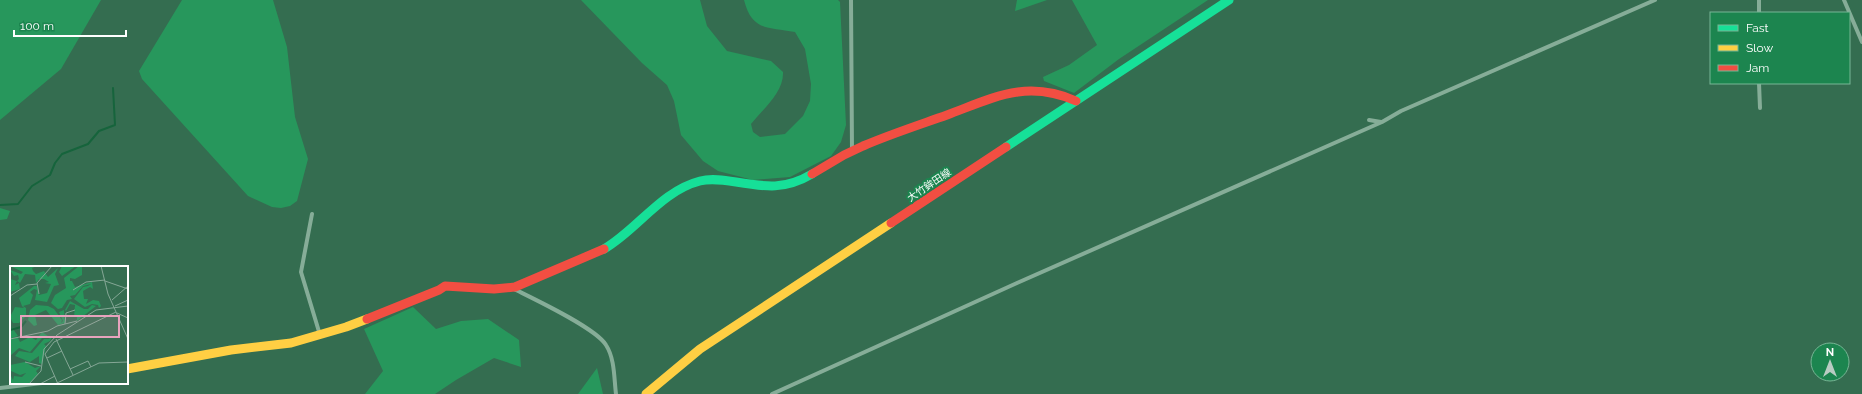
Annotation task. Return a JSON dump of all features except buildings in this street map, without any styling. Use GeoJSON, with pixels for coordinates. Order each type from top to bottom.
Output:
{"type":"FeatureCollection","features":[{"type":"Feature","properties":{"kind":"street"},"geometry":{"type":"LineString","coordinates":[[851,0],[852,151]]}},
{"type":"Feature","properties":{"kind":"street","name":"大竹鉾田線"},"geometry":{"type":"LineString","coordinates":[[646,394],[700,349],[1229,0]]}},
{"type":"Feature","properties":{"kind":"street"},"geometry":{"type":"LineString","coordinates":[[772,394],[1017,283],[1382,122],[1401,111],[1655,0]]}},
{"type":"Feature","properties":{"kind":"street"},"geometry":{"type":"LineString","coordinates":[[1759,0],[1759,12]]}},
{"type":"Feature","properties":{"kind":"street"},"geometry":{"type":"LineString","coordinates":[[1844,0],[1849,12]]}},
{"type":"Feature","properties":{"kind":"street"},"geometry":{"type":"LineString","coordinates":[[1850,14],[1862,42]]}},
{"type":"Feature","properties":{"kind":"street"},"geometry":{"type":"LineString","coordinates":[[1759,84],[1760,108]]}},
{"type":"Feature","properties":{"kind":"street"},"geometry":{"type":"LineString","coordinates":[[128,369],[231,350],[291,343],[346,327],[439,290],[445,286],[487,289],[512,288],[600,252],[639,223],[665,200],[691,183],[711,180],[770,188],[784,186],[806,177],[852,151],[983,100],[1012,92],[1036,90],[1060,94],[1076,101]]}},
{"type":"Feature","properties":{"kind":"street"},"geometry":{"type":"LineString","coordinates":[[1369,120],[1382,122]]}},
{"type":"Feature","properties":{"kind":"street"},"geometry":{"type":"LineString","coordinates":[[312,214],[301,272],[320,335]]}},
{"type":"Feature","properties":{"kind":"street"},"geometry":{"type":"LineString","coordinates":[[512,288],[569,317],[597,336],[606,345],[612,361],[616,394]]}},
{"type":"Feature","properties":{"kind":"street"},"geometry":{"type":"LineString","coordinates":[[0,388],[34,384]]}},
{"type":"Feature","properties":{"kind":"green space"},"geometry":{"type":"Polygon","coordinates":[[[0,0],[101,0],[61,69],[0,120],[0,0]]]}},
{"type":"Feature","properties":{"kind":"green space"},"geometry":{"type":"Polygon","coordinates":[[[182,0],[273,0],[287,47],[295,117],[308,159],[297,201],[290,206],[281,208],[272,207],[248,196],[142,79],[139,71],[182,0]]]}},
{"type":"Feature","properties":{"kind":"green space"},"geometry":{"type":"Polygon","coordinates":[[[581,0],[700,0],[707,26],[727,51],[771,61],[783,72],[780,86],[772,100],[751,124],[753,132],[760,137],[785,134],[803,116],[810,101],[811,84],[805,49],[795,32],[762,26],[751,17],[744,0],[838,0],[840,2],[846,125],[841,142],[831,156],[790,177],[753,180],[718,171],[703,161],[681,135],[674,101],[667,85],[642,63],[581,0]]]}},
{"type":"Feature","properties":{"kind":"green space"},"geometry":{"type":"Polygon","coordinates":[[[1017,0],[1047,0],[1015,11],[1017,0]]]}},
{"type":"Feature","properties":{"kind":"green space"},"geometry":{"type":"Polygon","coordinates":[[[1072,0],[1208,0],[1119,59],[1074,93],[1044,81],[1043,77],[1069,65],[1097,45],[1072,0]]]}},
{"type":"Feature","properties":{"kind":"green space"},"geometry":{"type":"Polygon","coordinates":[[[0,208],[10,211],[7,219],[0,220],[0,208]]]}},
{"type":"Feature","properties":{"kind":"green space"},"geometry":{"type":"Polygon","coordinates":[[[413,307],[436,329],[461,321],[488,319],[519,340],[521,367],[494,358],[435,394],[365,394],[383,371],[364,329],[413,307]]]}},
{"type":"Feature","properties":{"kind":"green space"},"geometry":{"type":"Polygon","coordinates":[[[597,368],[603,394],[578,394],[597,368]]]}},
{"type":"Feature","properties":{"kind":"waterway"},"geometry":{"type":"LineString","coordinates":[[0,205],[18,204],[32,186],[50,175],[55,163],[62,154],[88,144],[99,131],[115,125],[113,88]]}},
{"type":"Feature","properties":{"kind":"traffic: fast"},"geometry":{"type":"LineString","coordinates":[[1006,147],[1229,0]]}},
{"type":"Feature","properties":{"kind":"traffic: fast"},"geometry":{"type":"LineString","coordinates":[[604,249],[627,232],[661,202],[686,186],[700,181],[713,179],[775,186],[793,183],[812,174]]}},
{"type":"Feature","properties":{"kind":"traffic: slow"},"geometry":{"type":"LineString","coordinates":[[646,394],[700,349],[891,223]]}},
{"type":"Feature","properties":{"kind":"traffic: slow"},"geometry":{"type":"LineString","coordinates":[[128,369],[231,350],[291,343],[346,327],[367,319]]}},
{"type":"Feature","properties":{"kind":"traffic: jam"},"geometry":{"type":"LineString","coordinates":[[812,174],[844,155],[863,146],[995,97],[1025,91],[1058,95],[1076,101]]}},
{"type":"Feature","properties":{"kind":"traffic: jam"},"geometry":{"type":"LineString","coordinates":[[891,223],[1006,147]]}},
{"type":"Feature","properties":{"kind":"traffic: jam"},"geometry":{"type":"LineString","coordinates":[[367,319],[439,290],[445,286],[494,289],[515,287],[604,249]]}}]}
